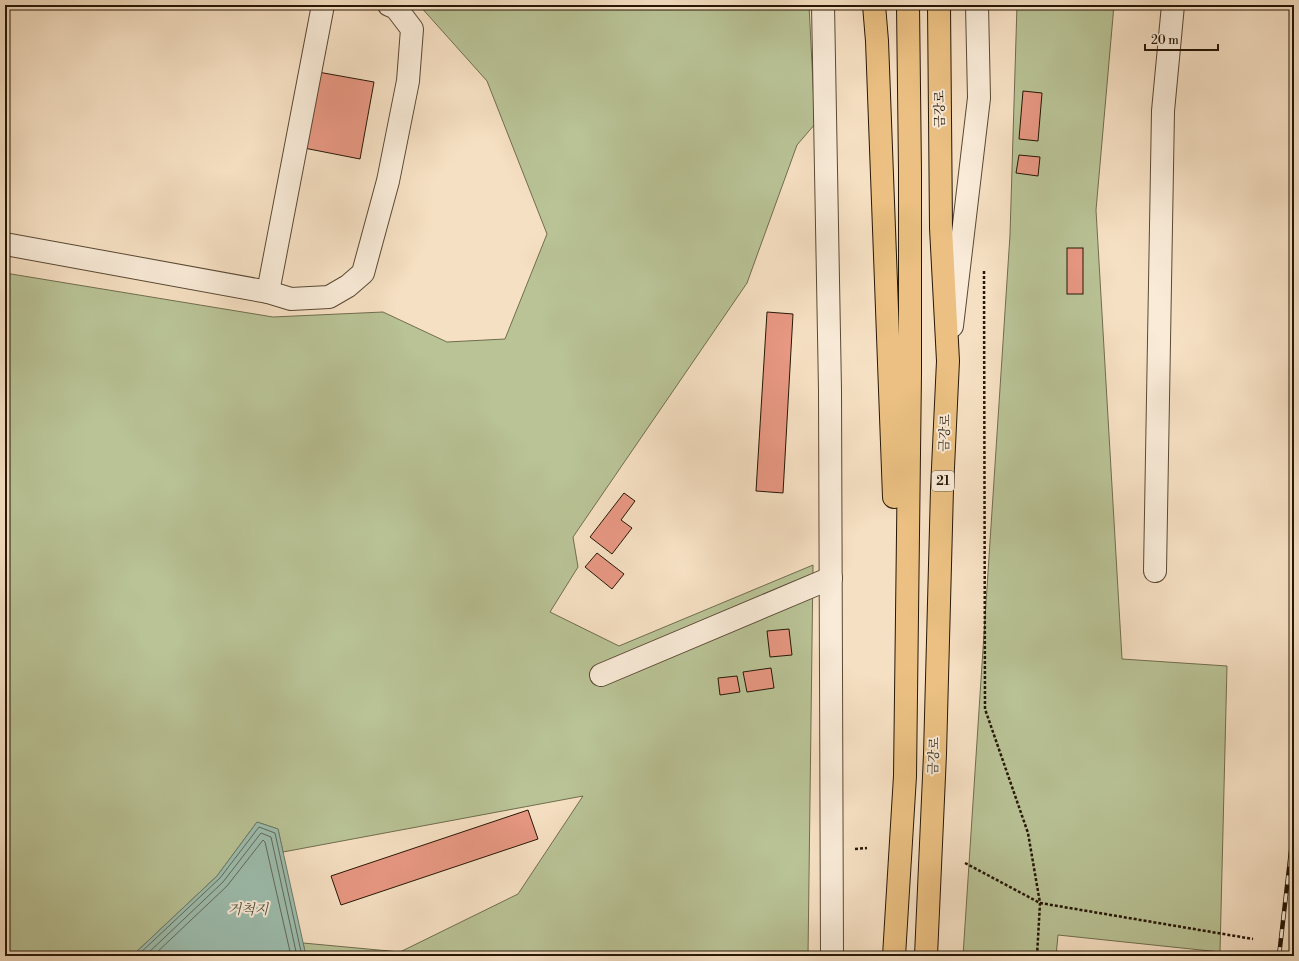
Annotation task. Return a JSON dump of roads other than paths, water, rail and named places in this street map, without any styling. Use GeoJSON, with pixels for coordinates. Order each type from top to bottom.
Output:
{"type":"FeatureCollection","features":[{"type":"Feature","properties":{"kind":"highway"},"geometry":{"type":"LineString","coordinates":[[874,5],[877,41],[894,499],[901,838]]}},
{"type":"Feature","properties":{"kind":"highway"},"geometry":{"type":"LineString","coordinates":[[894,956],[905,776],[910,373],[908,5]]}},
{"type":"Feature","properties":{"kind":"highway","name":"금강로"},"geometry":{"type":"LineString","coordinates":[[926,956],[948,361],[941,228],[938,5]]}},
{"type":"Feature","properties":{"kind":"street"},"geometry":{"type":"LineString","coordinates":[[268,292],[323,5]]}},
{"type":"Feature","properties":{"kind":"street"},"geometry":{"type":"LineString","coordinates":[[5,244],[268,292],[291,299],[329,297],[348,286],[364,273],[388,181],[408,81],[412,29],[396,8],[388,5]]}},
{"type":"Feature","properties":{"kind":"street"},"geometry":{"type":"LineString","coordinates":[[823,5],[830,382],[832,956]]}},
{"type":"Feature","properties":{"kind":"street"},"geometry":{"type":"LineString","coordinates":[[948,361],[979,98],[977,5]]}},
{"type":"Feature","properties":{"kind":"street"},"geometry":{"type":"LineString","coordinates":[[1155,571],[1163,111],[1173,5]]}},
{"type":"Feature","properties":{"kind":"street"},"geometry":{"type":"LineString","coordinates":[[601,675],[831,578]]}},
{"type":"Feature","properties":{"kind":"water","name":"거척지"},"geometry":{"type":"Polygon","coordinates":[[[257,822],[278,829],[306,956],[132,956],[217,876],[257,822]]]}},
{"type":"Feature","properties":{"kind":"railway"},"geometry":{"type":"LineString","coordinates":[[1279,956],[1294,825]]}},
{"type":"Feature","properties":{"kind":"railway"},"geometry":{"type":"LineString","coordinates":[[1291,956],[1294,935]]}}]}
